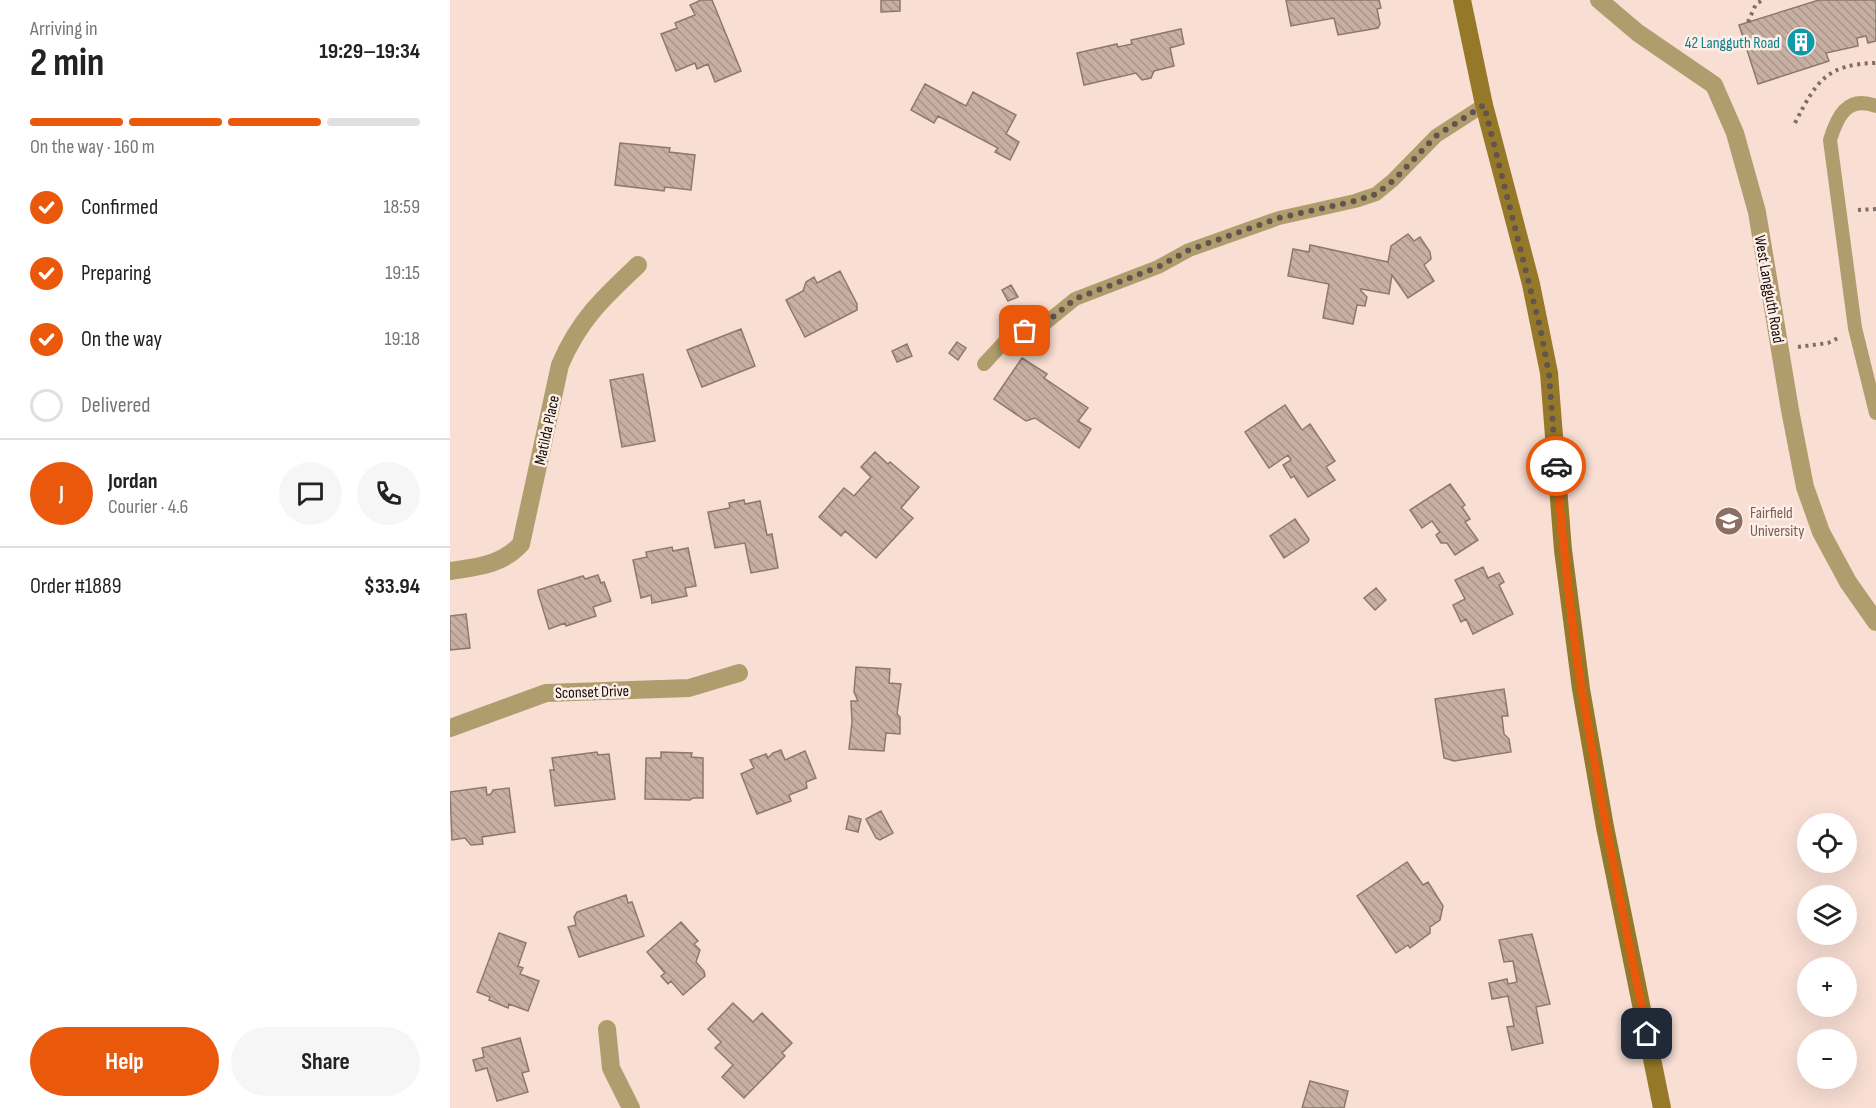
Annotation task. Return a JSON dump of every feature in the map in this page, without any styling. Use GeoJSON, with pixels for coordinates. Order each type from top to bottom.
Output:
{"type":"FeatureCollection","features":[{"type":"Feature","properties":{"kind":"main road"},"geometry":{"type":"LineString","coordinates":[[1462,0],[1484,105],[1531,284],[1549,374],[1563,550],[1581,689],[1605,827],[1662,1108]]}},
{"type":"Feature","properties":{"kind":"street","name":"West Langguth Road"},"geometry":{"type":"LineString","coordinates":[[1599,0],[1638,33],[1714,85],[1736,133],[1756,212],[1805,487],[1821,532],[1848,582],[1876,622]]}},
{"type":"Feature","properties":{"kind":"street","name":"Matilda Place"},"geometry":{"type":"LineString","coordinates":[[450,571],[483,566],[498,561],[513,553],[521,544],[558,377],[569,344],[593,310],[638,265]]}},
{"type":"Feature","properties":{"kind":"street","name":"Sconset Drive"},"geometry":{"type":"LineString","coordinates":[[450,728],[546,693],[689,688],[739,673]]}},
{"type":"Feature","properties":{"kind":"street"},"geometry":{"type":"LineString","coordinates":[[607,1029],[611,1068],[631,1108]]}},
{"type":"Feature","properties":{"kind":"lane"},"geometry":{"type":"LineString","coordinates":[[1876,106],[1868,103],[1848,107],[1837,119],[1830,140],[1855,328],[1876,413]]}},
{"type":"Feature","properties":{"kind":"lane"},"geometry":{"type":"LineString","coordinates":[[984,364],[1008,338],[1043,325],[1075,299],[1158,267],[1189,250],[1279,218],[1376,194],[1394,180],[1436,136],[1484,105]]}},
{"type":"Feature","properties":{"kind":"path"},"geometry":{"type":"LineString","coordinates":[[1748,22],[1756,4],[1763,0]]}},
{"type":"Feature","properties":{"kind":"path"},"geometry":{"type":"LineString","coordinates":[[1795,123],[1812,91],[1826,76],[1840,67],[1857,63],[1876,63]]}},
{"type":"Feature","properties":{"kind":"path"},"geometry":{"type":"LineString","coordinates":[[1780,349],[1828,343],[1855,328]]}},
{"type":"Feature","properties":{"kind":"building"},"geometry":{"type":"Polygon","coordinates":[[[701,0],[712,0],[741,71],[715,82],[708,64],[697,69],[695,63],[676,71],[661,34],[677,28],[675,23],[695,15],[690,5],[701,0]]]}},
{"type":"Feature","properties":{"kind":"building"},"geometry":{"type":"Polygon","coordinates":[[[881,0],[900,0],[900,11],[881,12],[881,0]]]}},
{"type":"Feature","properties":{"kind":"building"},"geometry":{"type":"Polygon","coordinates":[[[1286,0],[1379,0],[1381,8],[1377,9],[1380,24],[1378,28],[1338,35],[1334,18],[1291,26],[1286,0]]]}},
{"type":"Feature","properties":{"kind":"building","name":"42 Langguth Road"},"geometry":{"type":"Polygon","coordinates":[[[1819,0],[1876,0],[1876,41],[1868,43],[1866,36],[1857,38],[1858,46],[1826,53],[1829,61],[1758,84],[1739,25],[1819,0]]]}},
{"type":"Feature","properties":{"kind":"building"},"geometry":{"type":"Polygon","coordinates":[[[1181,29],[1184,44],[1170,48],[1174,66],[1154,71],[1151,78],[1142,80],[1136,73],[1084,85],[1077,53],[1117,44],[1118,47],[1132,44],[1131,40],[1181,29]]]}},
{"type":"Feature","properties":{"kind":"building"},"geometry":{"type":"Polygon","coordinates":[[[925,84],[966,106],[973,92],[1016,115],[1006,134],[1019,142],[1010,160],[995,152],[998,148],[938,116],[934,123],[911,110],[925,84]]]}},
{"type":"Feature","properties":{"kind":"building"},"geometry":{"type":"Polygon","coordinates":[[[620,143],[670,148],[669,152],[695,155],[691,190],[665,187],[664,191],[615,185],[620,143]]]}},
{"type":"Feature","properties":{"kind":"building"},"geometry":{"type":"Polygon","coordinates":[[[1408,234],[1414,241],[1420,237],[1430,252],[1431,259],[1424,265],[1434,281],[1408,298],[1392,275],[1389,294],[1361,289],[1367,297],[1365,306],[1357,305],[1353,324],[1323,318],[1329,284],[1288,276],[1293,249],[1309,252],[1310,245],[1388,262],[1391,246],[1408,234]]]}},
{"type":"Feature","properties":{"kind":"building"},"geometry":{"type":"Polygon","coordinates":[[[840,271],[857,304],[857,310],[805,337],[786,300],[803,291],[806,282],[814,277],[817,283],[840,271]]]}},
{"type":"Feature","properties":{"kind":"building"},"geometry":{"type":"Polygon","coordinates":[[[1011,285],[1018,297],[1008,301],[1002,290],[1011,285]]]}},
{"type":"Feature","properties":{"kind":"building"},"geometry":{"type":"Polygon","coordinates":[[[741,329],[755,366],[702,387],[687,350],[741,329]]]}},
{"type":"Feature","properties":{"kind":"building"},"geometry":{"type":"Polygon","coordinates":[[[957,342],[966,348],[958,360],[949,353],[957,342]]]}},
{"type":"Feature","properties":{"kind":"building"},"geometry":{"type":"Polygon","coordinates":[[[907,344],[912,356],[897,362],[892,351],[907,344]]]}},
{"type":"Feature","properties":{"kind":"building"},"geometry":{"type":"Polygon","coordinates":[[[1022,358],[1047,374],[1044,378],[1088,408],[1078,421],[1091,429],[1079,448],[1035,418],[1026,421],[994,399],[1022,358]]]}},
{"type":"Feature","properties":{"kind":"building"},"geometry":{"type":"Polygon","coordinates":[[[643,374],[655,441],[622,447],[610,380],[643,374]]]}},
{"type":"Feature","properties":{"kind":"building"},"geometry":{"type":"Polygon","coordinates":[[[1285,405],[1302,430],[1310,424],[1335,461],[1326,467],[1335,480],[1308,497],[1294,476],[1291,478],[1283,465],[1291,460],[1288,455],[1269,468],[1245,432],[1285,405]]]}},
{"type":"Feature","properties":{"kind":"building"},"geometry":{"type":"Polygon","coordinates":[[[875,452],[919,487],[901,508],[913,518],[876,558],[845,531],[841,536],[819,517],[844,488],[854,496],[871,477],[861,467],[875,452]]]}},
{"type":"Feature","properties":{"kind":"building"},"geometry":{"type":"Polygon","coordinates":[[[1450,484],[1465,505],[1462,507],[1470,519],[1465,522],[1478,540],[1455,555],[1447,543],[1441,543],[1436,535],[1440,532],[1432,521],[1422,528],[1410,510],[1450,484]]]}},
{"type":"Feature","properties":{"kind":"building"},"geometry":{"type":"Polygon","coordinates":[[[744,500],[745,504],[760,501],[767,535],[772,534],[778,568],[751,573],[745,543],[715,548],[708,512],[730,508],[729,503],[744,500]]]}},
{"type":"Feature","properties":{"kind":"building"},"geometry":{"type":"Polygon","coordinates":[[[1295,519],[1309,539],[1284,558],[1270,536],[1295,519]]]}},
{"type":"Feature","properties":{"kind":"building"},"geometry":{"type":"Polygon","coordinates":[[[672,547],[673,551],[688,548],[696,586],[685,588],[687,596],[652,603],[651,595],[641,598],[633,560],[647,557],[646,552],[672,547]]]}},
{"type":"Feature","properties":{"kind":"building"},"geometry":{"type":"Polygon","coordinates":[[[1483,567],[1488,578],[1499,573],[1504,582],[1499,585],[1513,614],[1473,634],[1466,619],[1461,622],[1453,605],[1465,599],[1455,580],[1483,567]]]}},
{"type":"Feature","properties":{"kind":"building"},"geometry":{"type":"Polygon","coordinates":[[[598,575],[601,583],[604,582],[611,601],[593,607],[596,616],[549,629],[538,590],[583,576],[585,579],[598,575]]]}},
{"type":"Feature","properties":{"kind":"building"},"geometry":{"type":"Polygon","coordinates":[[[1376,588],[1386,600],[1375,610],[1364,598],[1376,588]]]}},
{"type":"Feature","properties":{"kind":"building"},"geometry":{"type":"Polygon","coordinates":[[[466,614],[470,648],[450,650],[450,616],[466,614]]]}},
{"type":"Feature","properties":{"kind":"building"},"geometry":{"type":"Polygon","coordinates":[[[856,667],[890,669],[889,683],[901,684],[897,714],[900,717],[900,734],[886,733],[884,751],[849,749],[852,722],[851,701],[858,701],[854,692],[856,667]]]}},
{"type":"Feature","properties":{"kind":"building"},"geometry":{"type":"Polygon","coordinates":[[[1504,689],[1508,716],[1502,716],[1504,734],[1509,739],[1511,752],[1454,761],[1444,758],[1435,699],[1504,689]]]}},
{"type":"Feature","properties":{"kind":"building"},"geometry":{"type":"Polygon","coordinates":[[[781,750],[785,760],[805,751],[816,778],[806,782],[807,788],[789,795],[791,801],[757,814],[741,774],[754,768],[750,760],[766,754],[768,758],[781,750]]]}},
{"type":"Feature","properties":{"kind":"building"},"geometry":{"type":"Polygon","coordinates":[[[597,752],[598,755],[609,754],[615,799],[555,806],[550,770],[554,770],[552,758],[597,752]]]}},
{"type":"Feature","properties":{"kind":"building"},"geometry":{"type":"Polygon","coordinates":[[[661,752],[692,753],[691,757],[703,758],[703,798],[645,799],[646,758],[661,758],[661,752]]]}},
{"type":"Feature","properties":{"kind":"building"},"geometry":{"type":"Polygon","coordinates":[[[486,787],[487,795],[493,790],[509,788],[515,832],[482,837],[483,844],[471,845],[465,838],[452,840],[450,792],[486,787]]]}},
{"type":"Feature","properties":{"kind":"building"},"geometry":{"type":"Polygon","coordinates":[[[881,811],[893,833],[880,840],[876,838],[866,819],[881,811]]]}},
{"type":"Feature","properties":{"kind":"building"},"geometry":{"type":"Polygon","coordinates":[[[849,816],[861,819],[858,832],[846,829],[849,816]]]}},
{"type":"Feature","properties":{"kind":"building"},"geometry":{"type":"Polygon","coordinates":[[[1407,862],[1423,885],[1428,882],[1443,906],[1440,920],[1430,927],[1430,933],[1410,948],[1408,945],[1396,953],[1357,896],[1407,862]]]}},
{"type":"Feature","properties":{"kind":"building"},"geometry":{"type":"Polygon","coordinates":[[[626,895],[628,903],[632,902],[644,936],[579,957],[568,927],[576,925],[574,917],[577,912],[626,895]]]}},
{"type":"Feature","properties":{"kind":"building"},"geometry":{"type":"Polygon","coordinates":[[[681,922],[698,941],[694,944],[700,950],[696,962],[704,971],[705,976],[683,995],[671,981],[668,984],[661,976],[665,973],[647,952],[681,922]]]}},
{"type":"Feature","properties":{"kind":"building"},"geometry":{"type":"Polygon","coordinates":[[[499,933],[526,943],[518,966],[523,968],[520,974],[539,981],[528,1011],[509,1004],[508,1008],[477,992],[499,933]]]}},
{"type":"Feature","properties":{"kind":"building"},"geometry":{"type":"Polygon","coordinates":[[[1532,934],[1550,1004],[1536,1007],[1543,1043],[1512,1050],[1507,1027],[1514,1026],[1508,996],[1492,999],[1489,983],[1507,979],[1508,984],[1517,982],[1513,961],[1504,962],[1499,940],[1532,934]]]}},
{"type":"Feature","properties":{"kind":"building"},"geometry":{"type":"Polygon","coordinates":[[[733,1003],[753,1022],[762,1013],[792,1043],[782,1053],[785,1056],[744,1098],[722,1077],[733,1065],[715,1048],[721,1042],[708,1029],[733,1003]]]}},
{"type":"Feature","properties":{"kind":"building"},"geometry":{"type":"Polygon","coordinates":[[[520,1038],[529,1071],[522,1073],[528,1092],[497,1101],[487,1068],[476,1071],[473,1060],[484,1057],[482,1048],[520,1038]]]}},
{"type":"Feature","properties":{"kind":"building"},"geometry":{"type":"Polygon","coordinates":[[[1310,1081],[1348,1091],[1344,1108],[1302,1108],[1310,1081]]]}},
{"type":"Feature","properties":{"kind":"way so far"},"geometry":{"type":"LineString","coordinates":[[1025,331],[1043,325],[1075,299],[1158,267],[1189,250],[1279,218],[1376,194],[1394,180],[1436,136],[1484,105],[1540,327],[1549,374],[1556,466]]}},
{"type":"Feature","properties":{"kind":"place","name":"42 Langguth Road"},"geometry":{"type":"Point","coordinates":[1801,42]}},
{"type":"Feature","properties":{"kind":"place","name":"Fairfield University"},"geometry":{"type":"Point","coordinates":[1729,521]}},
{"type":"Feature","properties":{"kind":"route"},"geometry":{"type":"LineString","coordinates":[[1556,466],[1563,550],[1581,689],[1605,827],[1647,1034]]}}]}
